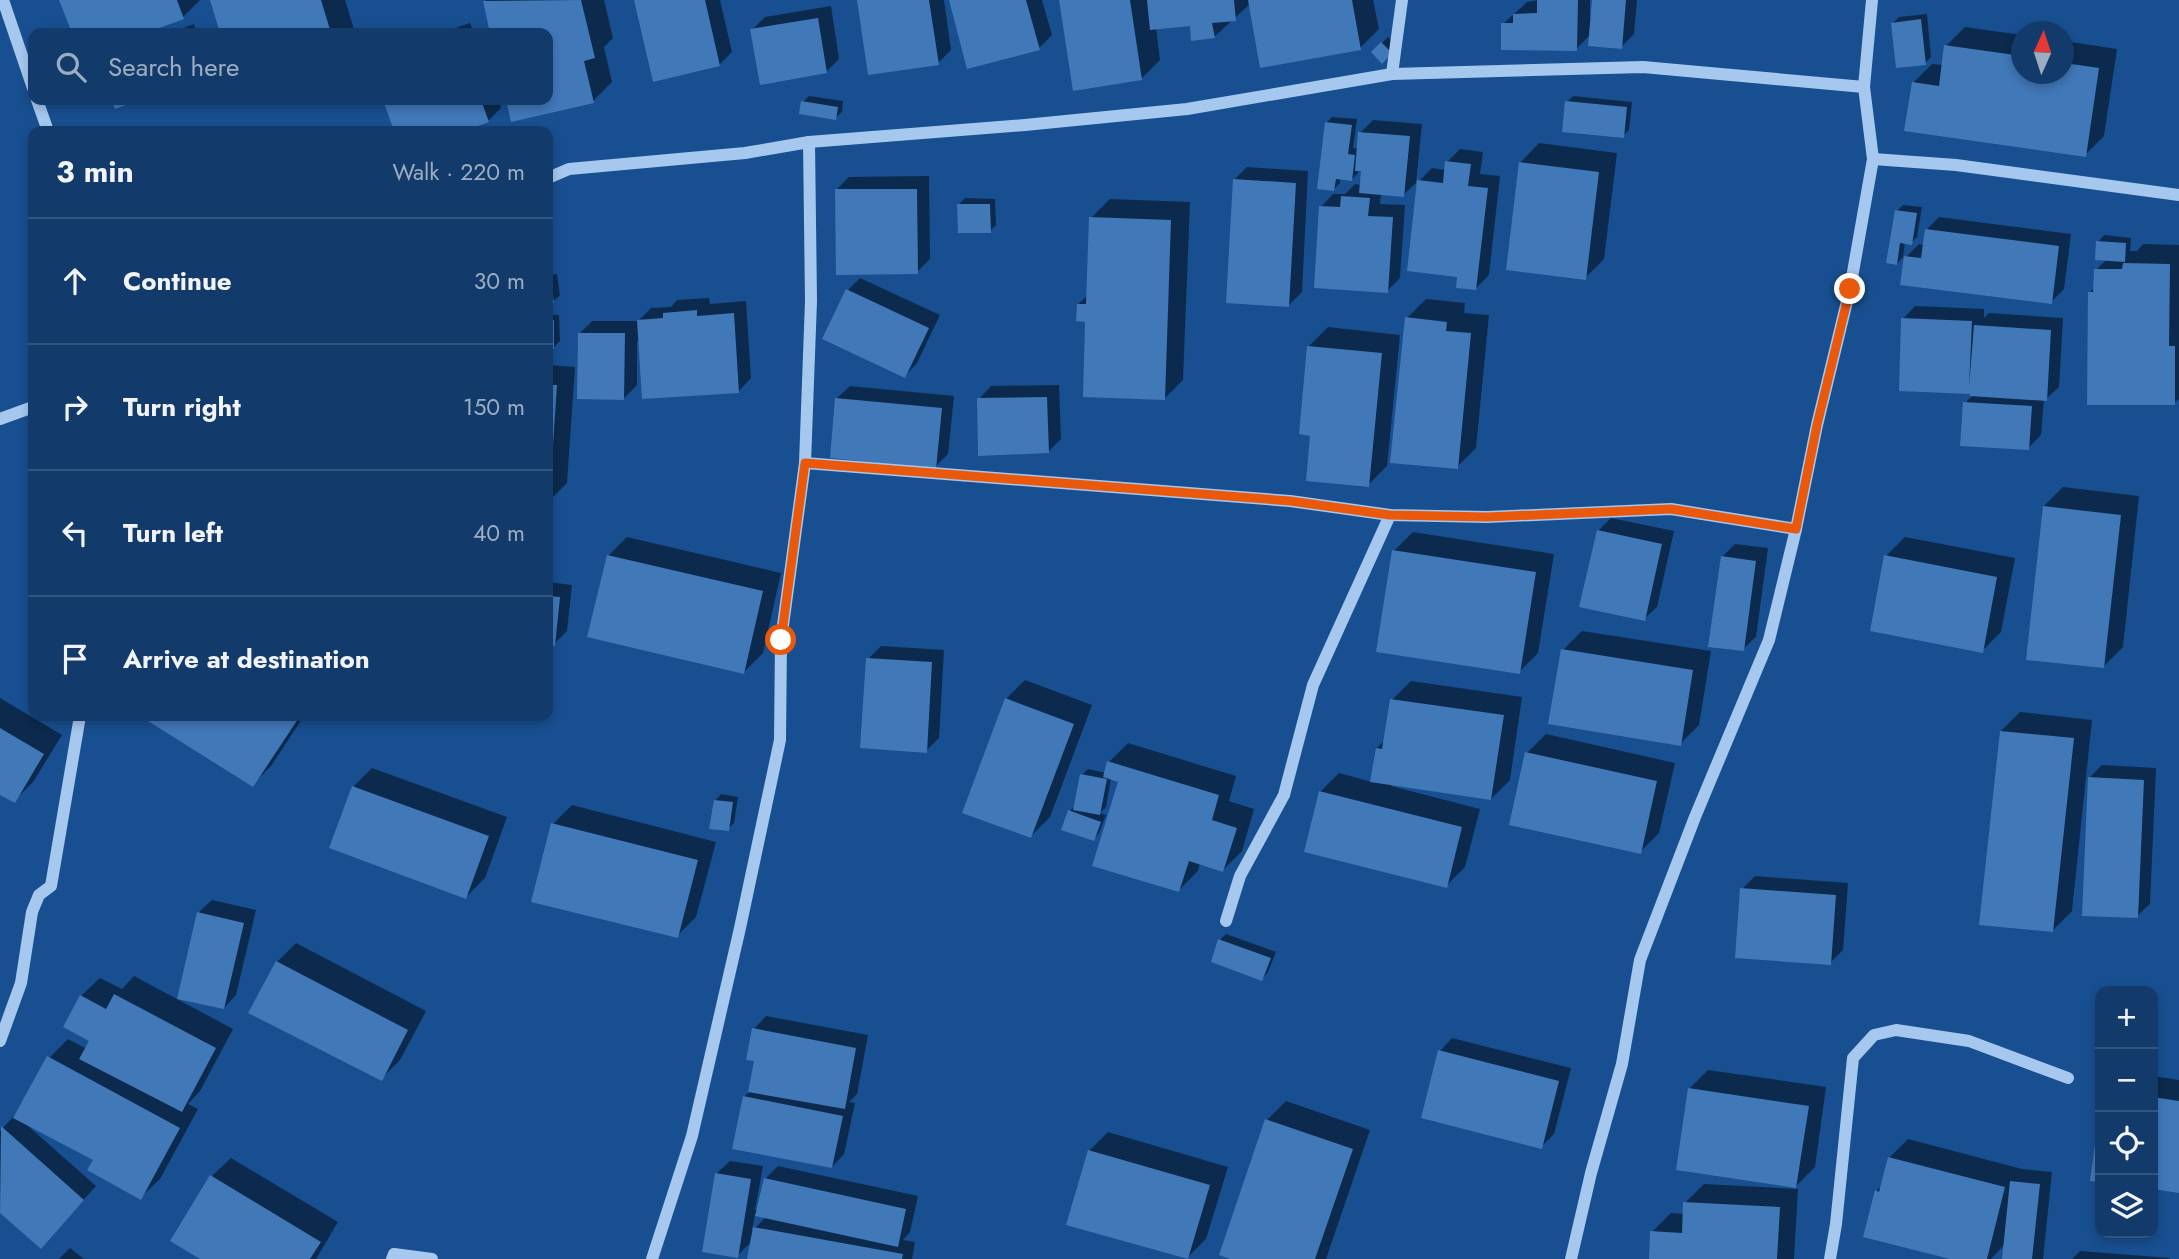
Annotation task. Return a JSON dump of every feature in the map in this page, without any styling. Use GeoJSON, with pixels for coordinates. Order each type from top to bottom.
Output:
{"type":"FeatureCollection","features":[{"type":"Feature","properties":{"kind":"street"},"geometry":{"type":"LineString","coordinates":[[3,0],[28,73]]}},
{"type":"Feature","properties":{"kind":"street"},"geometry":{"type":"LineString","coordinates":[[1392,74],[1402,0]]}},
{"type":"Feature","properties":{"kind":"street"},"geometry":{"type":"LineString","coordinates":[[1571,1259],[1591,1173],[1622,1064],[1640,960],[1695,817],[1769,640],[1796,529],[1817,425],[1850,289],[1874,159],[1864,87],[1872,0]]}},
{"type":"Feature","properties":{"kind":"street"},"geometry":{"type":"LineString","coordinates":[[553,176],[569,169],[745,153],[809,142],[1187,109],[1392,74],[1643,66],[1864,87]]}},
{"type":"Feature","properties":{"kind":"street"},"geometry":{"type":"LineString","coordinates":[[39,105],[46,126]]}},
{"type":"Feature","properties":{"kind":"street"},"geometry":{"type":"LineString","coordinates":[[652,1259],[692,1136],[780,740],[781,640],[805,463],[811,301],[809,142]]}},
{"type":"Feature","properties":{"kind":"street"},"geometry":{"type":"LineString","coordinates":[[1874,159],[1956,165],[2179,195]]}},
{"type":"Feature","properties":{"kind":"street"},"geometry":{"type":"LineString","coordinates":[[0,419],[28,409]]}},
{"type":"Feature","properties":{"kind":"street"},"geometry":{"type":"LineString","coordinates":[[805,463],[1290,501],[1390,515],[1487,517],[1671,509],[1796,529]]}},
{"type":"Feature","properties":{"kind":"street"},"geometry":{"type":"LineString","coordinates":[[1226,921],[1240,876],[1284,794],[1313,685],[1390,515]]}},
{"type":"Feature","properties":{"kind":"street"},"geometry":{"type":"LineString","coordinates":[[0,1041],[21,984],[32,912],[39,895],[51,886],[79,721]]}},
{"type":"Feature","properties":{"kind":"street"},"geometry":{"type":"LineString","coordinates":[[1830,1259],[1853,1058],[1874,1035],[1896,1030],[1969,1041],[2068,1078]]}},
{"type":"Feature","properties":{"kind":"street"},"geometry":{"type":"LineString","coordinates":[[392,1259],[394,1254],[432,1259]]}},
{"type":"Feature","properties":{"kind":"building"},"geometry":{"type":"Polygon","coordinates":[[[59,0],[177,0],[184,19],[160,28],[70,28],[59,0]]]}},
{"type":"Feature","properties":{"kind":"building"},"geometry":{"type":"Polygon","coordinates":[[[210,0],[321,0],[329,28],[218,28],[210,0]]]}},
{"type":"Feature","properties":{"kind":"building"},"geometry":{"type":"Polygon","coordinates":[[[581,0],[595,58],[584,61],[594,103],[511,122],[507,105],[553,105],[553,28],[489,28],[483,1],[581,0]]]}},
{"type":"Feature","properties":{"kind":"building"},"geometry":{"type":"Polygon","coordinates":[[[634,0],[705,0],[720,66],[653,82],[634,0]]]}},
{"type":"Feature","properties":{"kind":"building"},"geometry":{"type":"Polygon","coordinates":[[[857,0],[929,0],[939,65],[868,75],[857,0]]]}},
{"type":"Feature","properties":{"kind":"building"},"geometry":{"type":"Polygon","coordinates":[[[949,0],[1026,0],[1040,50],[967,69],[949,0]]]}},
{"type":"Feature","properties":{"kind":"building"},"geometry":{"type":"Polygon","coordinates":[[[1059,0],[1130,0],[1142,80],[1073,91],[1059,0]]]}},
{"type":"Feature","properties":{"kind":"building"},"geometry":{"type":"Polygon","coordinates":[[[1147,0],[1234,0],[1236,21],[1212,23],[1215,38],[1191,41],[1190,26],[1150,30],[1147,0]]]}},
{"type":"Feature","properties":{"kind":"building"},"geometry":{"type":"Polygon","coordinates":[[[1248,0],[1352,0],[1361,50],[1260,68],[1248,0]]]}},
{"type":"Feature","properties":{"kind":"building"},"geometry":{"type":"Polygon","coordinates":[[[1537,0],[1578,0],[1577,51],[1501,50],[1501,23],[1513,23],[1513,14],[1537,13],[1537,0]]]}},
{"type":"Feature","properties":{"kind":"building"},"geometry":{"type":"Polygon","coordinates":[[[1592,0],[1626,0],[1622,49],[1588,46],[1592,0]]]}},
{"type":"Feature","properties":{"kind":"building"},"geometry":{"type":"Polygon","coordinates":[[[818,18],[827,73],[760,85],[750,29],[818,18]]]}},
{"type":"Feature","properties":{"kind":"building"},"geometry":{"type":"Polygon","coordinates":[[[1921,19],[1926,65],[1896,68],[1891,23],[1921,19]]]}},
{"type":"Feature","properties":{"kind":"building"},"geometry":{"type":"Polygon","coordinates":[[[1381,42],[1392,53],[1382,64],[1371,52],[1381,42]]]}},
{"type":"Feature","properties":{"kind":"building"},"geometry":{"type":"Polygon","coordinates":[[[1944,45],[2011,54],[2011,84],[2074,84],[2074,64],[2099,68],[2086,157],[1904,131],[1912,82],[1939,86],[1944,45]]]}},
{"type":"Feature","properties":{"kind":"building"},"geometry":{"type":"Polygon","coordinates":[[[801,101],[838,107],[836,120],[799,114],[801,101]]]}},
{"type":"Feature","properties":{"kind":"building"},"geometry":{"type":"Polygon","coordinates":[[[1565,101],[1627,107],[1624,138],[1562,132],[1565,101]]]}},
{"type":"Feature","properties":{"kind":"building"},"geometry":{"type":"Polygon","coordinates":[[[385,105],[483,105],[489,122],[478,126],[392,126],[385,105]]]}},
{"type":"Feature","properties":{"kind":"building"},"geometry":{"type":"Polygon","coordinates":[[[1325,122],[1352,125],[1348,154],[1355,155],[1352,181],[1336,179],[1334,191],[1317,189],[1325,122]]]}},
{"type":"Feature","properties":{"kind":"building"},"geometry":{"type":"Polygon","coordinates":[[[1358,132],[1410,136],[1404,197],[1359,193],[1361,171],[1355,171],[1358,132]]]}},
{"type":"Feature","properties":{"kind":"building"},"geometry":{"type":"Polygon","coordinates":[[[1445,161],[1471,164],[1468,186],[1488,188],[1476,290],[1456,288],[1457,277],[1407,271],[1417,180],[1443,183],[1445,161]]]}},
{"type":"Feature","properties":{"kind":"building"},"geometry":{"type":"Polygon","coordinates":[[[1519,162],[1599,172],[1586,280],[1506,270],[1519,162]]]}},
{"type":"Feature","properties":{"kind":"building"},"geometry":{"type":"Polygon","coordinates":[[[1233,179],[1296,183],[1289,307],[1226,303],[1233,179]]]}},
{"type":"Feature","properties":{"kind":"building"},"geometry":{"type":"Polygon","coordinates":[[[835,189],[917,189],[918,274],[836,275],[835,189]]]}},
{"type":"Feature","properties":{"kind":"building"},"geometry":{"type":"Polygon","coordinates":[[[1341,196],[1370,198],[1368,216],[1393,217],[1388,293],[1314,288],[1319,206],[1340,207],[1341,196]]]}},
{"type":"Feature","properties":{"kind":"building"},"geometry":{"type":"Polygon","coordinates":[[[957,204],[990,204],[991,233],[958,233],[957,204]]]}},
{"type":"Feature","properties":{"kind":"building"},"geometry":{"type":"Polygon","coordinates":[[[1895,210],[1917,213],[1912,245],[1900,243],[1897,265],[1886,263],[1895,210]]]}},
{"type":"Feature","properties":{"kind":"building"},"geometry":{"type":"Polygon","coordinates":[[[1089,217],[1171,220],[1165,400],[1083,397],[1085,322],[1076,321],[1077,304],[1086,304],[1089,217]]]}},
{"type":"Feature","properties":{"kind":"building"},"geometry":{"type":"Polygon","coordinates":[[[1925,229],[2059,246],[2052,304],[1900,285],[1904,256],[1921,258],[1925,229]]]}},
{"type":"Feature","properties":{"kind":"building"},"geometry":{"type":"Polygon","coordinates":[[[2096,241],[2126,243],[2125,262],[2095,260],[2096,241]]]}},
{"type":"Feature","properties":{"kind":"building"},"geometry":{"type":"Polygon","coordinates":[[[2123,263],[2170,264],[2169,346],[2175,346],[2175,405],[2087,405],[2088,292],[2093,292],[2094,269],[2122,269],[2123,263]]]}},
{"type":"Feature","properties":{"kind":"building"},"geometry":{"type":"Polygon","coordinates":[[[846,289],[929,328],[905,378],[822,339],[846,289]]]}},
{"type":"Feature","properties":{"kind":"building"},"geometry":{"type":"Polygon","coordinates":[[[697,310],[697,316],[734,313],[739,393],[642,399],[637,320],[663,318],[663,313],[697,310]]]}},
{"type":"Feature","properties":{"kind":"building"},"geometry":{"type":"Polygon","coordinates":[[[1405,317],[1447,322],[1446,331],[1471,333],[1458,469],[1390,463],[1405,317]]]}},
{"type":"Feature","properties":{"kind":"building"},"geometry":{"type":"Polygon","coordinates":[[[1901,318],[1972,321],[1969,387],[1974,325],[2051,330],[2047,401],[1899,391],[1901,318]]]}},
{"type":"Feature","properties":{"kind":"building"},"geometry":{"type":"Polygon","coordinates":[[[578,333],[625,333],[624,400],[577,399],[578,333]]]}},
{"type":"Feature","properties":{"kind":"building"},"geometry":{"type":"Polygon","coordinates":[[[1307,346],[1382,353],[1369,487],[1306,481],[1310,436],[1299,434],[1307,346]]]}},
{"type":"Feature","properties":{"kind":"building"},"geometry":{"type":"Polygon","coordinates":[[[553,385],[557,385],[553,446],[553,385]]]}},
{"type":"Feature","properties":{"kind":"building"},"geometry":{"type":"Polygon","coordinates":[[[1047,397],[1049,453],[978,456],[977,398],[1047,397]]]}},
{"type":"Feature","properties":{"kind":"building"},"geometry":{"type":"Polygon","coordinates":[[[835,398],[942,408],[936,469],[830,458],[835,398]]]}},
{"type":"Feature","properties":{"kind":"building"},"geometry":{"type":"Polygon","coordinates":[[[1963,402],[2032,406],[2029,450],[1960,446],[1963,402]]]}},
{"type":"Feature","properties":{"kind":"building"},"geometry":{"type":"Polygon","coordinates":[[[2043,506],[2121,515],[2104,668],[2026,660],[2043,506]]]}},
{"type":"Feature","properties":{"kind":"building"},"geometry":{"type":"Polygon","coordinates":[[[1597,530],[1662,544],[1645,621],[1579,607],[1597,530]]]}},
{"type":"Feature","properties":{"kind":"building"},"geometry":{"type":"Polygon","coordinates":[[[1392,550],[1536,572],[1520,674],[1376,652],[1392,550]]]}},
{"type":"Feature","properties":{"kind":"building"},"geometry":{"type":"Polygon","coordinates":[[[607,555],[763,591],[744,674],[587,637],[607,555]]]}},
{"type":"Feature","properties":{"kind":"building"},"geometry":{"type":"Polygon","coordinates":[[[1884,555],[1997,577],[1983,653],[1870,631],[1884,555]]]}},
{"type":"Feature","properties":{"kind":"building"},"geometry":{"type":"Polygon","coordinates":[[[1721,556],[1756,561],[1744,651],[1708,647],[1721,556]]]}},
{"type":"Feature","properties":{"kind":"building"},"geometry":{"type":"Polygon","coordinates":[[[553,596],[560,597],[553,646],[553,596]]]}},
{"type":"Feature","properties":{"kind":"building"},"geometry":{"type":"Polygon","coordinates":[[[1561,649],[1693,670],[1681,746],[1548,724],[1561,649]]]}},
{"type":"Feature","properties":{"kind":"building"},"geometry":{"type":"Polygon","coordinates":[[[866,658],[932,662],[927,753],[860,748],[866,658]]]}},
{"type":"Feature","properties":{"kind":"building"},"geometry":{"type":"Polygon","coordinates":[[[1005,698],[1074,724],[1031,838],[962,813],[1005,698]]]}},
{"type":"Feature","properties":{"kind":"building"},"geometry":{"type":"Polygon","coordinates":[[[1390,699],[1504,715],[1491,800],[1370,782],[1376,748],[1382,749],[1390,699]]]}},
{"type":"Feature","properties":{"kind":"building"},"geometry":{"type":"Polygon","coordinates":[[[148,721],[297,721],[253,787],[148,721]]]}},
{"type":"Feature","properties":{"kind":"building"},"geometry":{"type":"Polygon","coordinates":[[[0,728],[44,754],[15,803],[0,795],[0,728]]]}},
{"type":"Feature","properties":{"kind":"building"},"geometry":{"type":"Polygon","coordinates":[[[2000,731],[2074,738],[2053,932],[1979,925],[2000,731]]]}},
{"type":"Feature","properties":{"kind":"building"},"geometry":{"type":"Polygon","coordinates":[[[1525,752],[1657,781],[1641,854],[1509,825],[1525,752]]]}},
{"type":"Feature","properties":{"kind":"building"},"geometry":{"type":"Polygon","coordinates":[[[1107,761],[1219,795],[1212,820],[1237,828],[1223,872],[1189,861],[1179,892],[1092,866],[1118,782],[1103,777],[1107,761]]]}},
{"type":"Feature","properties":{"kind":"building"},"geometry":{"type":"Polygon","coordinates":[[[1080,774],[1107,779],[1100,815],[1073,810],[1080,774]]]}},
{"type":"Feature","properties":{"kind":"building"},"geometry":{"type":"Polygon","coordinates":[[[2088,777],[2144,780],[2138,918],[2082,916],[2088,777]]]}},
{"type":"Feature","properties":{"kind":"building"},"geometry":{"type":"Polygon","coordinates":[[[352,786],[489,836],[466,899],[329,848],[352,786]]]}},
{"type":"Feature","properties":{"kind":"building"},"geometry":{"type":"Polygon","coordinates":[[[1319,791],[1462,827],[1447,888],[1304,852],[1319,791]]]}},
{"type":"Feature","properties":{"kind":"building"},"geometry":{"type":"Polygon","coordinates":[[[714,800],[733,802],[729,831],[709,829],[714,800]]]}},
{"type":"Feature","properties":{"kind":"building"},"geometry":{"type":"Polygon","coordinates":[[[1068,810],[1101,822],[1094,841],[1061,830],[1068,810]]]}},
{"type":"Feature","properties":{"kind":"building"},"geometry":{"type":"Polygon","coordinates":[[[551,823],[698,860],[678,938],[531,902],[551,823]]]}},
{"type":"Feature","properties":{"kind":"building"},"geometry":{"type":"Polygon","coordinates":[[[1740,888],[1836,895],[1831,965],[1735,958],[1740,888]]]}},
{"type":"Feature","properties":{"kind":"building"},"geometry":{"type":"Polygon","coordinates":[[[197,912],[244,923],[224,1009],[177,999],[197,912]]]}},
{"type":"Feature","properties":{"kind":"building"},"geometry":{"type":"Polygon","coordinates":[[[1218,939],[1271,958],[1262,981],[1211,962],[1218,939]]]}},
{"type":"Feature","properties":{"kind":"building"},"geometry":{"type":"Polygon","coordinates":[[[276,961],[408,1030],[382,1081],[248,1013],[276,961]]]}},
{"type":"Feature","properties":{"kind":"building"},"geometry":{"type":"Polygon","coordinates":[[[114,994],[216,1048],[182,1112],[79,1059],[89,1041],[63,1027],[80,995],[106,1009],[114,994]]]}},
{"type":"Feature","properties":{"kind":"building"},"geometry":{"type":"Polygon","coordinates":[[[752,1028],[856,1048],[845,1109],[748,1092],[754,1061],[746,1060],[752,1028]]]}},
{"type":"Feature","properties":{"kind":"building"},"geometry":{"type":"Polygon","coordinates":[[[1438,1050],[1559,1081],[1542,1149],[1421,1118],[1438,1050]]]}},
{"type":"Feature","properties":{"kind":"building"},"geometry":{"type":"Polygon","coordinates":[[[47,1056],[180,1128],[141,1200],[87,1170],[93,1160],[13,1118],[47,1056]]]}},
{"type":"Feature","properties":{"kind":"building"},"geometry":{"type":"Polygon","coordinates":[[[1688,1088],[1809,1106],[1796,1188],[1676,1170],[1688,1088]]]}},
{"type":"Feature","properties":{"kind":"building"},"geometry":{"type":"Polygon","coordinates":[[[743,1096],[843,1116],[832,1168],[732,1149],[743,1096]]]}},
{"type":"Feature","properties":{"kind":"building"},"geometry":{"type":"Polygon","coordinates":[[[2158,1098],[2179,1101],[2179,1193],[2158,1190],[2158,1098]]]}},
{"type":"Feature","properties":{"kind":"building"},"geometry":{"type":"Polygon","coordinates":[[[1265,1119],[1353,1149],[1315,1259],[1230,1259],[1219,1255],[1265,1119]]]}},
{"type":"Feature","properties":{"kind":"building"},"geometry":{"type":"Polygon","coordinates":[[[1,1126],[84,1200],[41,1249],[0,1213],[1,1126]]]}},
{"type":"Feature","properties":{"kind":"building"},"geometry":{"type":"Polygon","coordinates":[[[2095,1144],[2095,1182],[2090,1181],[2095,1144]]]}},
{"type":"Feature","properties":{"kind":"building"},"geometry":{"type":"Polygon","coordinates":[[[1088,1150],[1210,1185],[1188,1259],[1066,1225],[1088,1150]]]}},
{"type":"Feature","properties":{"kind":"building"},"geometry":{"type":"Polygon","coordinates":[[[1888,1157],[2005,1187],[1987,1259],[1950,1259],[1863,1237],[1875,1190],[1879,1192],[1888,1157]]]}},
{"type":"Feature","properties":{"kind":"building"},"geometry":{"type":"Polygon","coordinates":[[[715,1173],[751,1179],[738,1258],[702,1252],[715,1173]]]}},
{"type":"Feature","properties":{"kind":"building"},"geometry":{"type":"Polygon","coordinates":[[[210,1175],[321,1242],[310,1259],[200,1259],[170,1241],[210,1175]]]}},
{"type":"Feature","properties":{"kind":"building"},"geometry":{"type":"Polygon","coordinates":[[[764,1178],[906,1209],[898,1247],[755,1216],[764,1178]]]}},
{"type":"Feature","properties":{"kind":"building"},"geometry":{"type":"Polygon","coordinates":[[[2010,1181],[2040,1184],[2032,1259],[2002,1259],[2010,1181]]]}},
{"type":"Feature","properties":{"kind":"building"},"geometry":{"type":"Polygon","coordinates":[[[1683,1202],[1780,1207],[1777,1259],[1649,1259],[1650,1231],[1682,1233],[1683,1202]]]}},
{"type":"Feature","properties":{"kind":"building"},"geometry":{"type":"Polygon","coordinates":[[[753,1227],[903,1254],[902,1259],[747,1259],[753,1227]]]}},
{"type":"Feature","properties":{"kind":"route"},"geometry":{"type":"LineString","coordinates":[[781,640],[805,463],[1290,501],[1390,515],[1487,517],[1671,509],[1796,529],[1817,425],[1850,289]]}}]}
